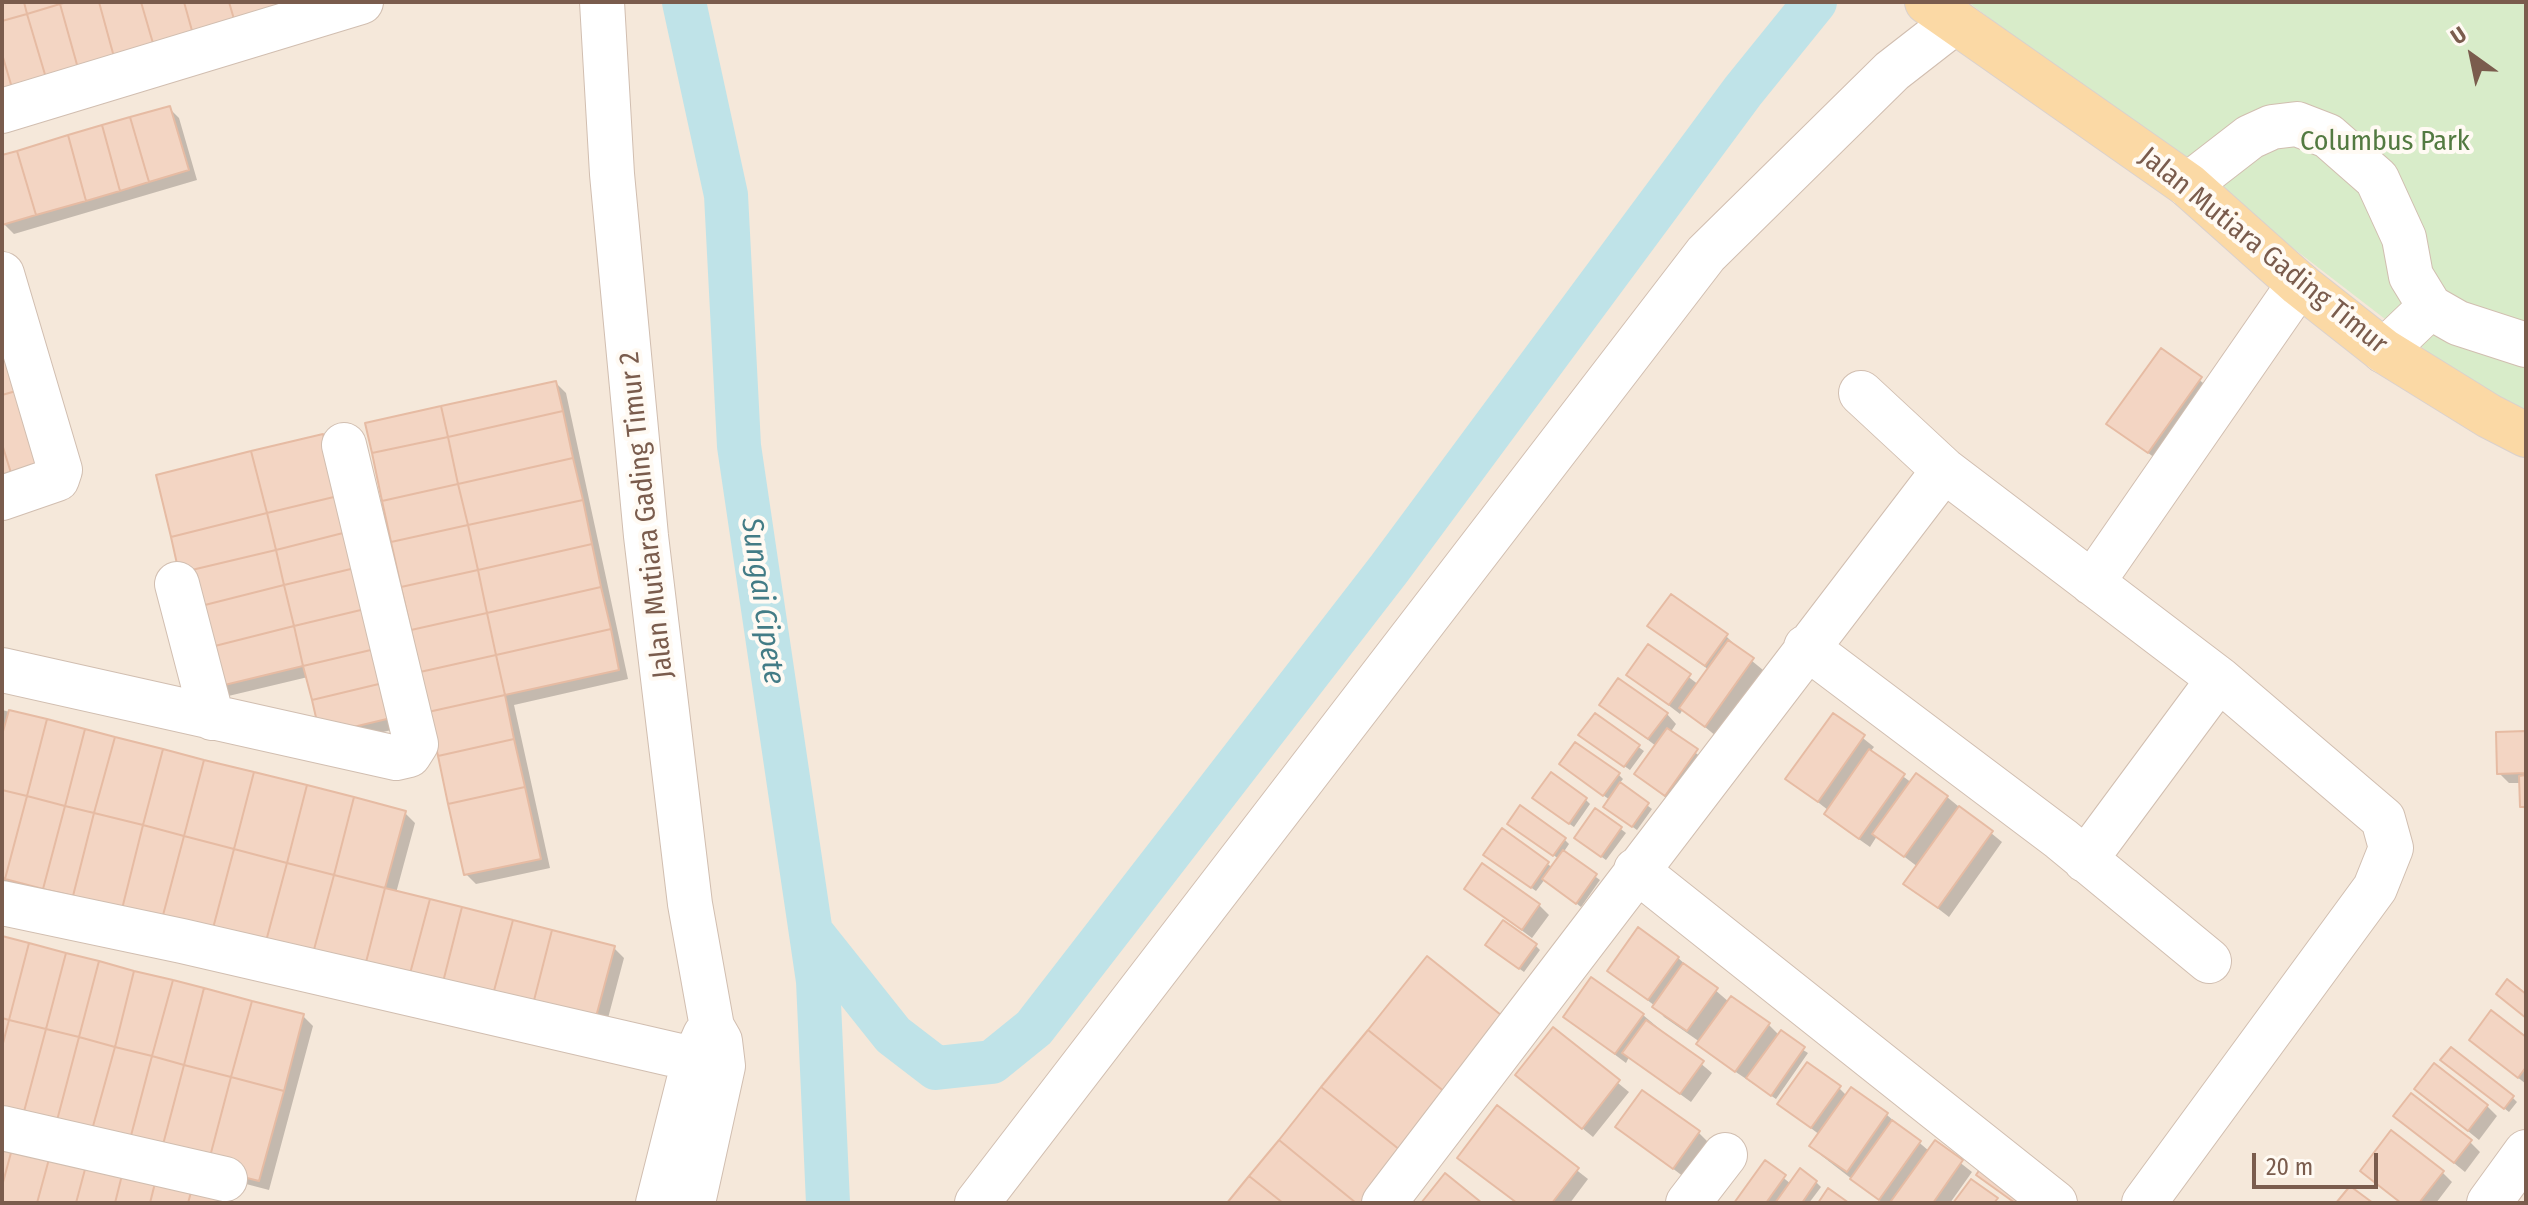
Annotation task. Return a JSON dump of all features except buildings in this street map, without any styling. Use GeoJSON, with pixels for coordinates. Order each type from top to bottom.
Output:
{"type":"FeatureCollection","features":[{"type":"Feature","properties":{"kind":"main road","name":"Jalan Mutiara Gading Timur"},"geometry":{"type":"LineString","coordinates":[[1941,12],[2188,185],[2299,284],[2384,351],[2489,416],[2526,435]]}},
{"type":"Feature","properties":{"kind":"street"},"geometry":{"type":"LineString","coordinates":[[2,111],[361,2]]}},
{"type":"Feature","properties":{"kind":"street","name":"Jalan Mutiara Gading Timur 2"},"geometry":{"type":"LineString","coordinates":[[602,2],[612,174],[646,536],[709,1051],[693,1203]]}},
{"type":"Feature","properties":{"kind":"street"},"geometry":{"type":"LineString","coordinates":[[977,1203],[1706,254],[1892,71],[1941,12]]}},
{"type":"Feature","properties":{"kind":"street"},"geometry":{"type":"LineString","coordinates":[[2188,185],[2250,137],[2272,127],[2297,124],[2328,136],[2377,179],[2404,238],[2411,276],[2430,307],[2458,323],[2526,345]]}},
{"type":"Feature","properties":{"kind":"street"},"geometry":{"type":"LineString","coordinates":[[2092,583],[2299,284]]}},
{"type":"Feature","properties":{"kind":"street"},"geometry":{"type":"LineString","coordinates":[[2,498],[57,479],[60,470],[4,291]]}},
{"type":"Feature","properties":{"kind":"street"},"geometry":{"type":"LineString","coordinates":[[2384,351],[2430,307]]}},
{"type":"Feature","properties":{"kind":"street"},"geometry":{"type":"LineString","coordinates":[[1861,393],[1944,470],[2219,679],[2383,819],[2391,848],[2375,888],[2144,1203]]}},
{"type":"Feature","properties":{"kind":"street"},"geometry":{"type":"LineString","coordinates":[[2,670],[396,758],[409,755],[416,744],[344,445]]}},
{"type":"Feature","properties":{"kind":"street"},"geometry":{"type":"LineString","coordinates":[[1384,1203],[1944,470]]}},
{"type":"Feature","properties":{"kind":"street"},"geometry":{"type":"LineString","coordinates":[[177,584],[212,718]]}},
{"type":"Feature","properties":{"kind":"street"},"geometry":{"type":"LineString","coordinates":[[1806,647],[2085,860],[2209,961]]}},
{"type":"Feature","properties":{"kind":"street"},"geometry":{"type":"LineString","coordinates":[[2085,860],[2219,679]]}},
{"type":"Feature","properties":{"kind":"street"},"geometry":{"type":"LineString","coordinates":[[1636,870],[2055,1203]]}},
{"type":"Feature","properties":{"kind":"street"},"geometry":{"type":"LineString","coordinates":[[2,903],[709,1051]]}},
{"type":"Feature","properties":{"kind":"street","name":"Jalan Mutiara Gading Timur 2"},"geometry":{"type":"LineString","coordinates":[[658,1203],[709,1051]]}},
{"type":"Feature","properties":{"kind":"street"},"geometry":{"type":"LineString","coordinates":[[2,1128],[225,1179]]}},
{"type":"Feature","properties":{"kind":"street"},"geometry":{"type":"LineString","coordinates":[[2489,1203],[2526,1152]]}},
{"type":"Feature","properties":{"kind":"street"},"geometry":{"type":"LineString","coordinates":[[1688,1203],[1725,1155]]}},
{"type":"Feature","properties":{"kind":"shaded area"},"geometry":{"type":"Polygon","coordinates":[[[2,2],[2526,2],[2526,1203],[2,1203],[2,2]]]}},
{"type":"Feature","properties":{"kind":"green space","name":"Columbus Park"},"geometry":{"type":"Polygon","coordinates":[[[1968,2],[2526,2],[2526,411],[2459,376],[1968,2]]]}},
{"type":"Feature","properties":{"kind":"waterway","name":"Sungai Cipete"},"geometry":{"type":"LineString","coordinates":[[684,2],[726,195],[739,446],[818,981],[828,1203]]}},
{"type":"Feature","properties":{"kind":"waterway"},"geometry":{"type":"LineString","coordinates":[[811,932],[893,1035],[936,1068],[992,1062],[1034,1028],[1389,569],[1743,91],[1815,2]]}}]}
